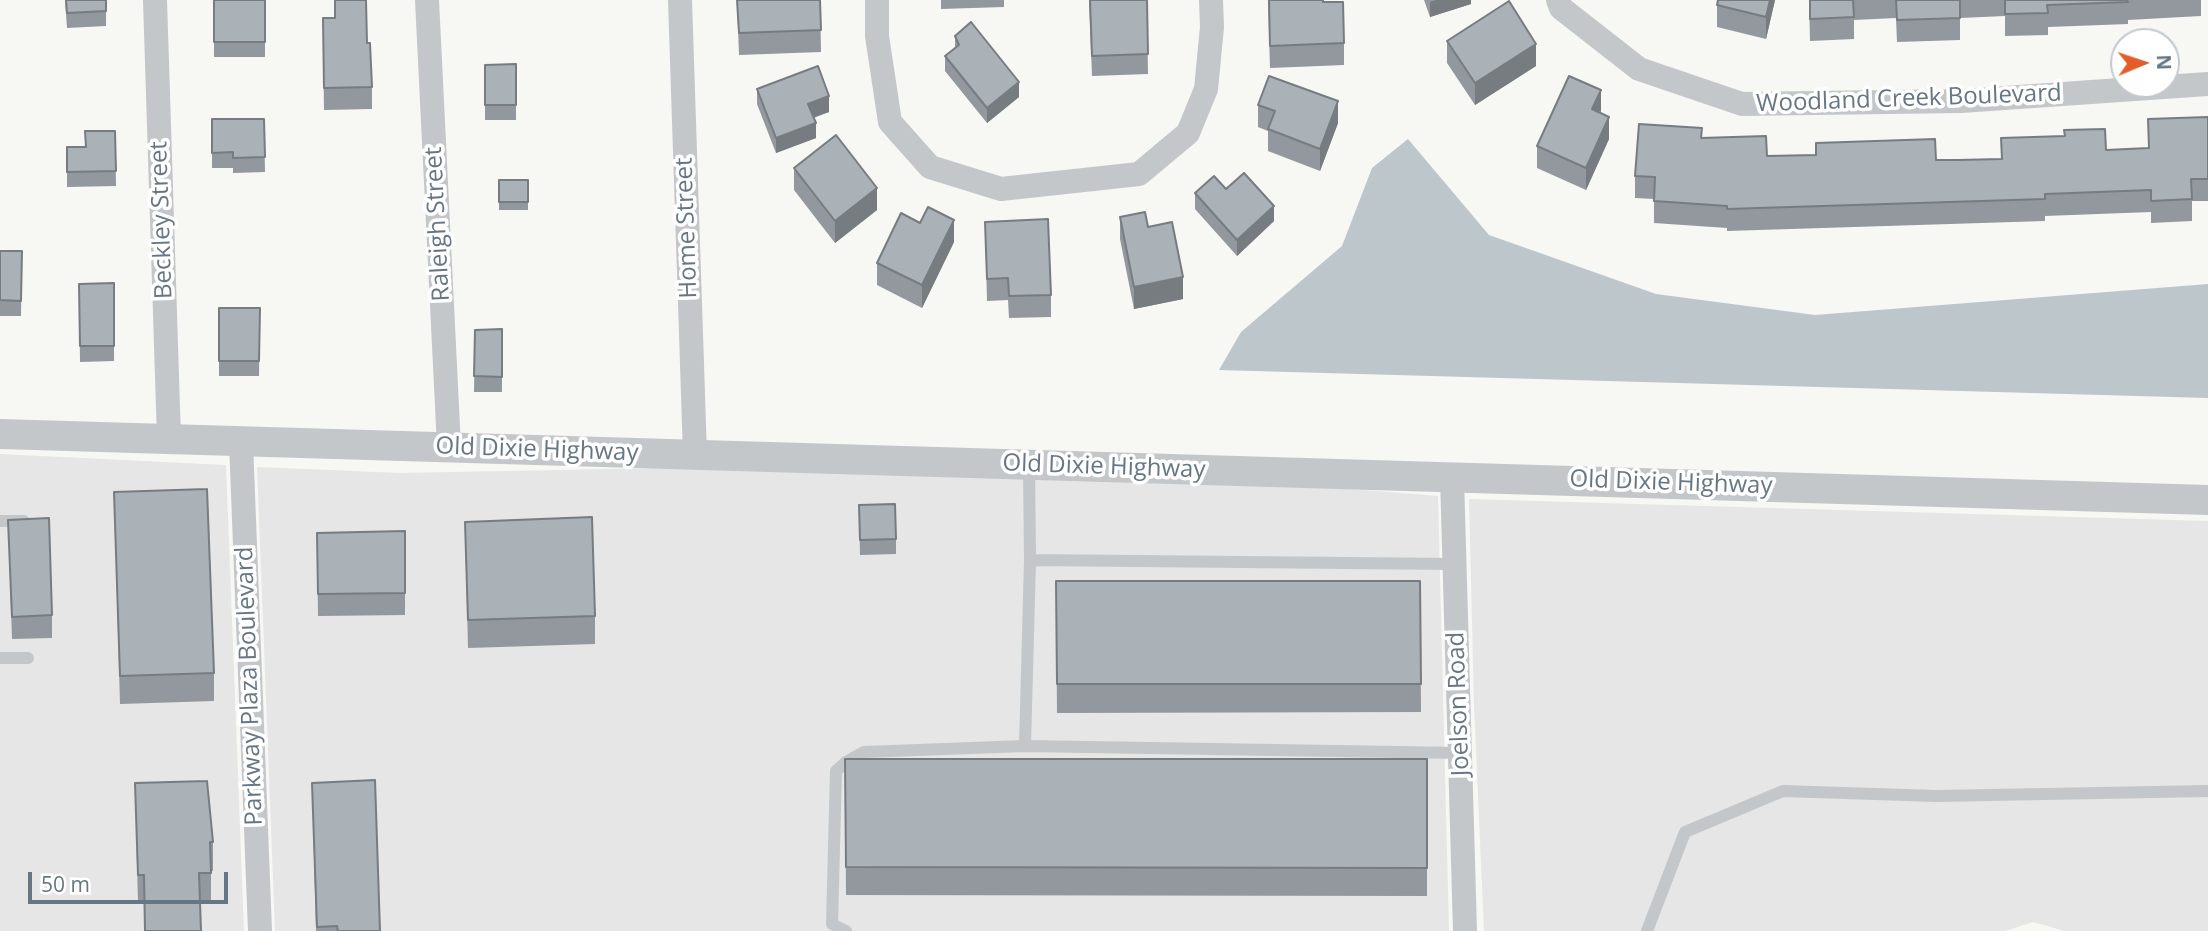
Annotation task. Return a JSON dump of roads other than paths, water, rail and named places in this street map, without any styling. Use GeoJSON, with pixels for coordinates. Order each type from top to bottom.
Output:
{"type":"FeatureCollection","features":[{"type":"Feature","properties":{"kind":"street","name":"Beckley Street"},"geometry":{"type":"LineString","coordinates":[[155,0],[169,439]]}},
{"type":"Feature","properties":{"kind":"street","name":"Raleigh Street"},"geometry":{"type":"LineString","coordinates":[[427,0],[449,447]]}},
{"type":"Feature","properties":{"kind":"street","name":"Home Street"},"geometry":{"type":"LineString","coordinates":[[680,0],[695,455]]}},
{"type":"Feature","properties":{"kind":"street"},"geometry":{"type":"LineString","coordinates":[[877,0],[877,36],[890,122],[930,167],[1001,189],[1139,174],[1188,133],[1206,89],[1212,27],[1210,0]]}},
{"type":"Feature","properties":{"kind":"street","name":"Woodland Creek Boulevard"},"geometry":{"type":"LineString","coordinates":[[1558,0],[1561,8],[1639,69],[1742,104],[1961,101],[2208,84]]}},
{"type":"Feature","properties":{"kind":"street","name":"Old Dixie Highway"},"geometry":{"type":"LineString","coordinates":[[0,433],[2208,500]]}},
{"type":"Feature","properties":{"kind":"street","name":"Parkway Plaza Boulevard"},"geometry":{"type":"LineString","coordinates":[[241,442],[260,931]]}},
{"type":"Feature","properties":{"kind":"street","name":"Joelson Road"},"geometry":{"type":"LineString","coordinates":[[1452,477],[1465,931]]}},
{"type":"Feature","properties":{"kind":"lane"},"geometry":{"type":"LineString","coordinates":[[1025,747],[1030,560],[1029,465]]}},
{"type":"Feature","properties":{"kind":"lane"},"geometry":{"type":"LineString","coordinates":[[0,521],[34,521]]}},
{"type":"Feature","properties":{"kind":"lane"},"geometry":{"type":"LineString","coordinates":[[1030,560],[1455,564]]}},
{"type":"Feature","properties":{"kind":"lane"},"geometry":{"type":"LineString","coordinates":[[0,658],[28,658]]}},
{"type":"Feature","properties":{"kind":"lane"},"geometry":{"type":"LineString","coordinates":[[846,931],[832,924],[836,771],[863,752],[1025,747],[1460,753]]}},
{"type":"Feature","properties":{"kind":"lane"},"geometry":{"type":"LineString","coordinates":[[1647,931],[1685,832],[1783,791],[1936,796],[2208,791]]}}]}
